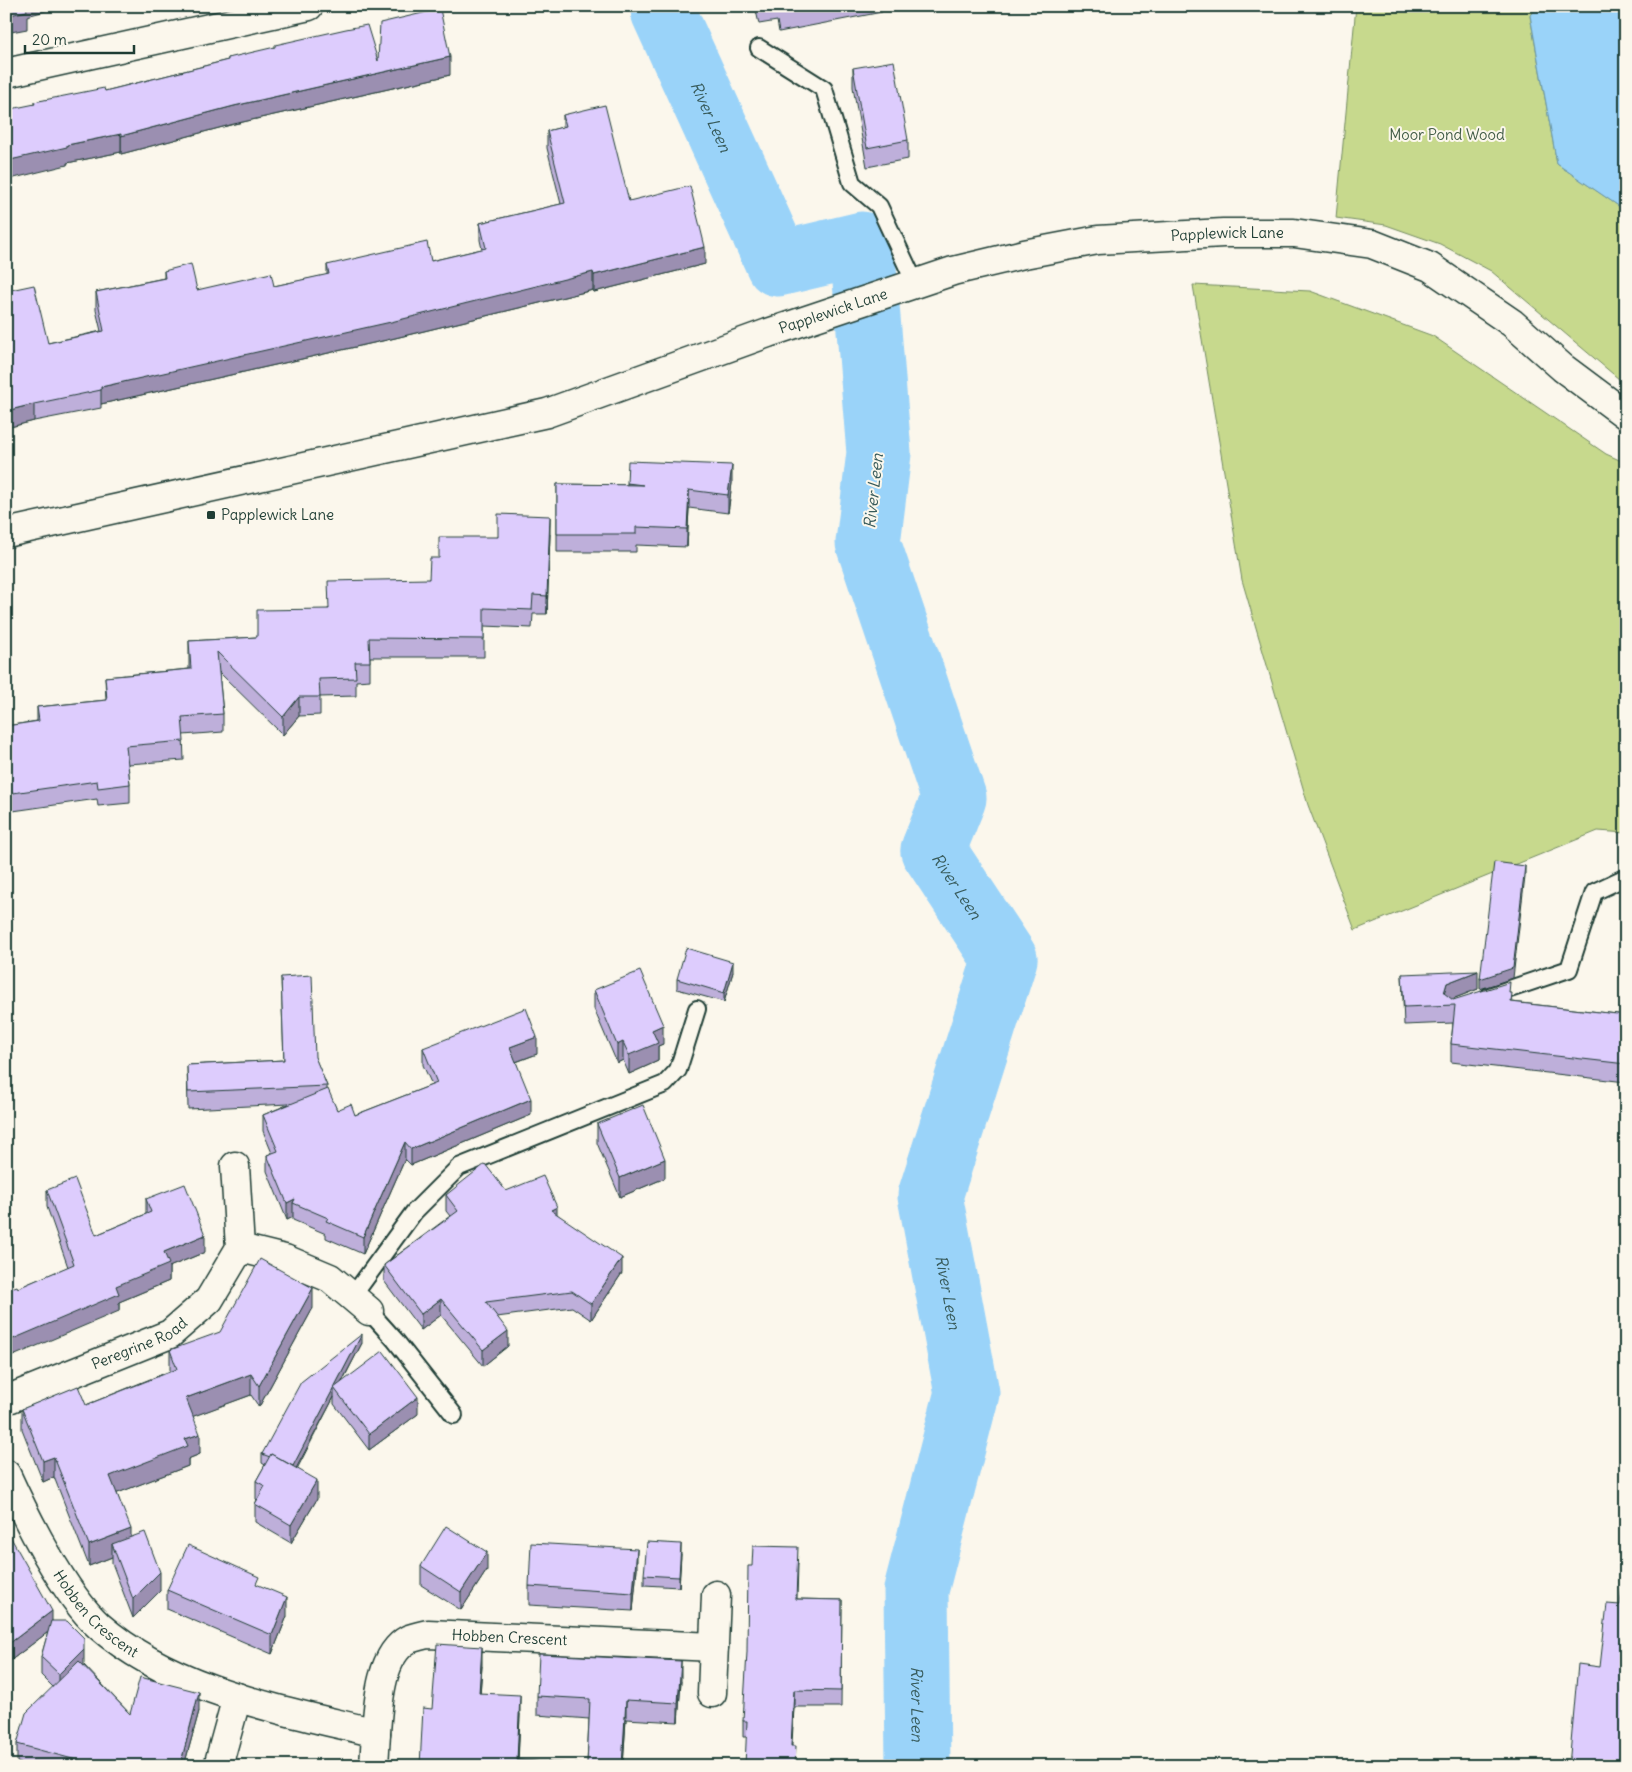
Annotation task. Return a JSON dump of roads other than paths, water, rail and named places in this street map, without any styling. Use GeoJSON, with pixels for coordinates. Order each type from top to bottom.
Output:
{"type":"FeatureCollection","features":[{"type":"Feature","properties":{"kind":"street"},"geometry":{"type":"LineString","coordinates":[[6,73],[309,6]]}},
{"type":"Feature","properties":{"kind":"street","name":"Papplewick Lane"},"geometry":{"type":"LineString","coordinates":[[6,534],[547,413],[953,271],[1024,254],[1098,240],[1223,233],[1294,233],[1372,244],[1430,267],[1512,323],[1563,368],[1626,415]]}},
{"type":"Feature","properties":{"kind":"street"},"geometry":{"type":"LineString","coordinates":[[235,1166],[240,1248],[285,1259],[330,1278],[360,1304]]}},
{"type":"Feature","properties":{"kind":"street","name":"Peregrine Road"},"geometry":{"type":"LineString","coordinates":[[6,1400],[170,1334],[210,1300],[240,1248]]}},
{"type":"Feature","properties":{"kind":"street","name":"Hobben Crescent"},"geometry":{"type":"LineString","coordinates":[[6,1474],[23,1510],[70,1592],[98,1625],[127,1648],[211,1689],[376,1733]]}},
{"type":"Feature","properties":{"kind":"street"},"geometry":{"type":"LineString","coordinates":[[712,1693],[716,1595]]}},
{"type":"Feature","properties":{"kind":"street","name":"Hobben Crescent"},"geometry":{"type":"LineString","coordinates":[[374,1766],[376,1733],[385,1674],[393,1654],[408,1640],[428,1634],[714,1647]]}},
{"type":"Feature","properties":{"kind":"street"},"geometry":{"type":"LineString","coordinates":[[218,1766],[237,1697]]}},
{"type":"Feature","properties":{"kind":"lane"},"geometry":{"type":"LineString","coordinates":[[759,48],[824,89],[852,183],[879,206],[915,283]]}},
{"type":"Feature","properties":{"kind":"lane"},"geometry":{"type":"LineString","coordinates":[[1472,1002],[1570,969],[1594,892],[1626,877]]}},
{"type":"Feature","properties":{"kind":"lane"},"geometry":{"type":"LineString","coordinates":[[454,1415],[395,1340],[360,1304],[414,1212],[459,1167],[665,1084],[678,1070],[698,1009]]}},
{"type":"Feature","properties":{"kind":"water"},"geometry":{"type":"Polygon","coordinates":[[[1538,6],[1626,6],[1626,211],[1557,164],[1530,15],[1538,6]]]}},
{"type":"Feature","properties":{"kind":"waterway","name":"River Leen"},"geometry":{"type":"LineString","coordinates":[[663,6],[663,11],[778,264],[862,244],[879,453],[868,543],[954,798],[933,850],[1005,959],[930,1196],[967,1393],[916,1590],[918,1766]]}},
{"type":"Feature","properties":{"kind":"place","name":"Papplewick Lane"},"geometry":{"type":"Point","coordinates":[211,515]}},
{"type":"Feature","properties":{"kind":"park label","name":"Moor Pond Wood"},"geometry":{"type":"Point","coordinates":[1447,135]}}]}
